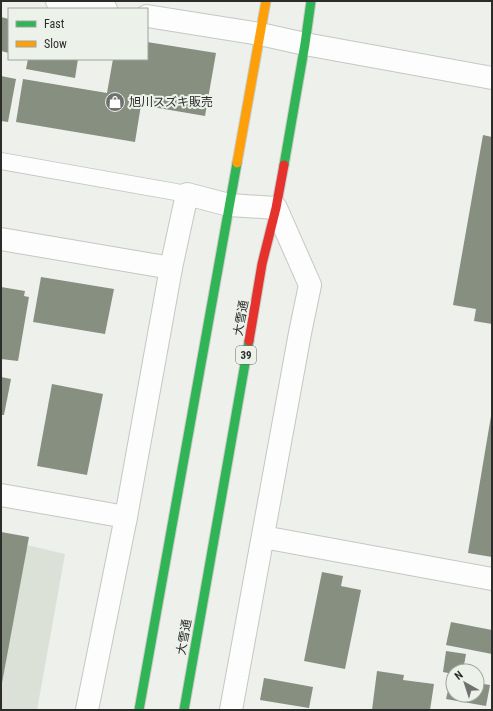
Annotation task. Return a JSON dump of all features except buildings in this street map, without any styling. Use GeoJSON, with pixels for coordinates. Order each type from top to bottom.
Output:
{"type":"FeatureCollection","features":[{"type":"Feature","properties":{"kind":"highway"},"geometry":{"type":"LineString","coordinates":[[139,710],[266,1]]}},
{"type":"Feature","properties":{"kind":"highway","name":"大雪通"},"geometry":{"type":"LineString","coordinates":[[184,710],[262,264],[276,208],[305,44],[311,1]]}},
{"type":"Feature","properties":{"kind":"street"},"geometry":{"type":"LineString","coordinates":[[57,1],[100,8]]}},
{"type":"Feature","properties":{"kind":"street"},"geometry":{"type":"LineString","coordinates":[[148,16],[260,34],[305,44],[492,78]]}},
{"type":"Feature","properties":{"kind":"street"},"geometry":{"type":"LineString","coordinates":[[88,710],[126,517],[171,268],[187,194],[229,205],[276,208],[310,285],[231,710]]}},
{"type":"Feature","properties":{"kind":"street"},"geometry":{"type":"LineString","coordinates":[[1,239],[171,268]]}},
{"type":"Feature","properties":{"kind":"street"},"geometry":{"type":"LineString","coordinates":[[1,495],[126,517]]}},
{"type":"Feature","properties":{"kind":"street"},"geometry":{"type":"LineString","coordinates":[[263,537],[492,580]]}},
{"type":"Feature","properties":{"kind":"lane"},"geometry":{"type":"LineString","coordinates":[[1,161],[187,194]]}},
{"type":"Feature","properties":{"kind":"shaded area"},"geometry":{"type":"Polygon","coordinates":[[[1,539],[65,554],[37,710],[1,710],[1,539]]]}},
{"type":"Feature","properties":{"kind":"traffic: fast"},"geometry":{"type":"LineString","coordinates":[[284,165],[311,1]]}},
{"type":"Feature","properties":{"kind":"traffic: fast"},"geometry":{"type":"LineString","coordinates":[[139,710],[237,163]]}},
{"type":"Feature","properties":{"kind":"traffic: fast"},"geometry":{"type":"LineString","coordinates":[[184,710],[249,341]]}},
{"type":"Feature","properties":{"kind":"traffic: slow"},"geometry":{"type":"LineString","coordinates":[[237,163],[266,1]]}},
{"type":"Feature","properties":{"kind":"traffic: jam"},"geometry":{"type":"LineString","coordinates":[[249,341],[262,264],[276,208],[284,165]]}},
{"type":"Feature","properties":{"kind":"place","name":"旭川スズキ販売"},"geometry":{"type":"Point","coordinates":[115,102]}}]}
